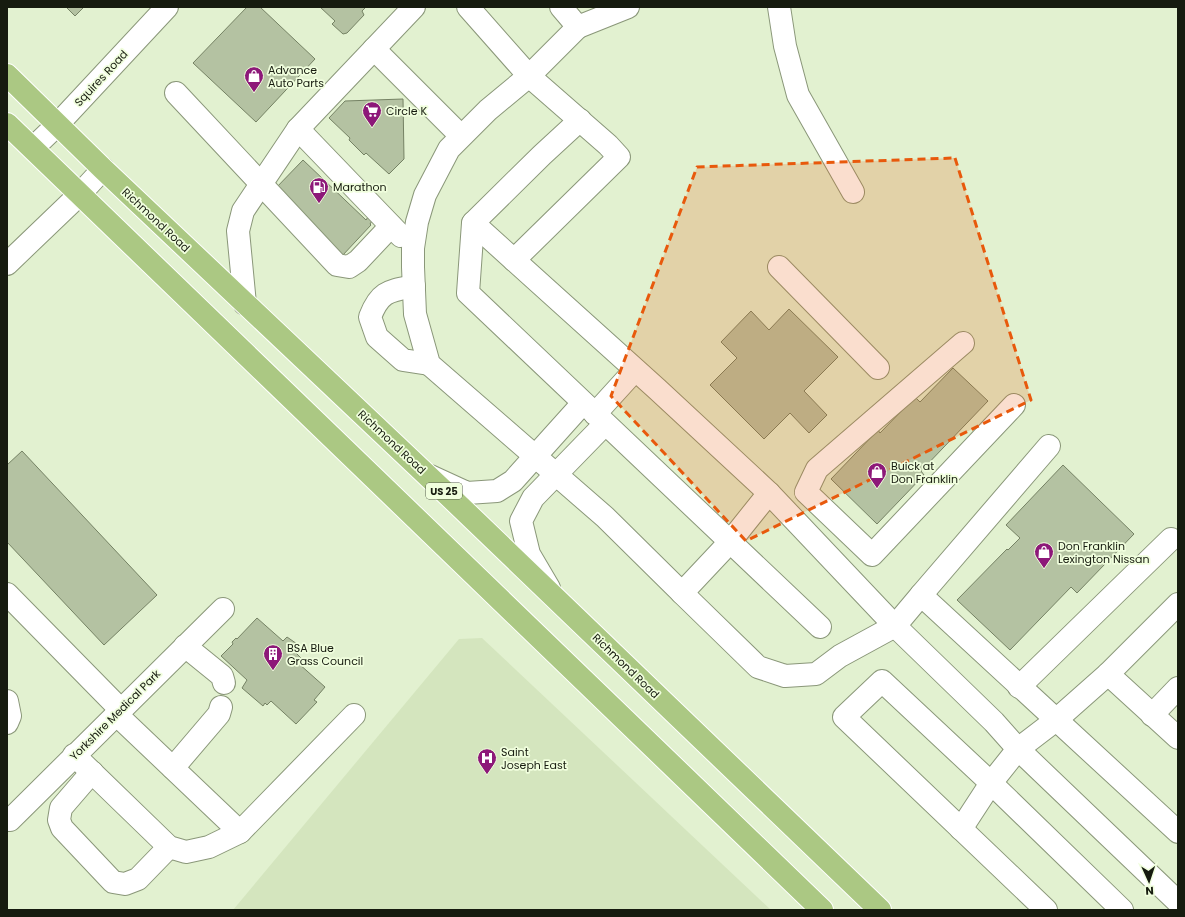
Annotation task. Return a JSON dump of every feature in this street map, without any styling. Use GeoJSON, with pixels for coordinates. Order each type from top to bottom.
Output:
{"type":"FeatureCollection","features":[{"type":"Feature","properties":{"kind":"highway","name":"Richmond Road"},"geometry":{"type":"LineString","coordinates":[[7,75],[102,169],[425,473],[880,910]]}},
{"type":"Feature","properties":{"kind":"highway"},"geometry":{"type":"LineString","coordinates":[[7,124],[822,910]]}},
{"type":"Feature","properties":{"kind":"street","name":"Squires Road"},"geometry":{"type":"LineString","coordinates":[[33,148],[57,125],[167,7]]}},
{"type":"Feature","properties":{"kind":"street"},"geometry":{"type":"LineString","coordinates":[[245,304],[238,231],[243,210],[298,129],[414,7]]}},
{"type":"Feature","properties":{"kind":"street"},"geometry":{"type":"LineString","coordinates":[[468,7],[530,76],[608,145],[619,157],[514,260]]}},
{"type":"Feature","properties":{"kind":"street"},"geometry":{"type":"LineString","coordinates":[[561,7],[578,26]]}},
{"type":"Feature","properties":{"kind":"street"},"geometry":{"type":"LineString","coordinates":[[628,7],[578,26],[530,76],[488,110],[449,149],[425,195],[413,248],[415,314],[429,364],[535,458],[605,517],[758,666],[785,676],[816,674],[840,656],[895,626],[1049,446]]}},
{"type":"Feature","properties":{"kind":"street"},"geometry":{"type":"LineString","coordinates":[[779,7],[785,46],[798,95],[853,192]]}},
{"type":"Feature","properties":{"kind":"street"},"geometry":{"type":"LineString","coordinates":[[374,49],[462,136]]}},
{"type":"Feature","properties":{"kind":"street"},"geometry":{"type":"LineString","coordinates":[[176,93],[336,266],[349,267],[358,262],[391,226]]}},
{"type":"Feature","properties":{"kind":"street"},"geometry":{"type":"LineString","coordinates":[[580,120],[542,154],[473,223],[468,293],[729,543],[820,627]]}},
{"type":"Feature","properties":{"kind":"street"},"geometry":{"type":"LineString","coordinates":[[298,129],[413,248]]}},
{"type":"Feature","properties":{"kind":"street"},"geometry":{"type":"LineString","coordinates":[[7,264],[80,194],[102,169]]}},
{"type":"Feature","properties":{"kind":"street"},"geometry":{"type":"LineString","coordinates":[[473,223],[657,389],[769,493],[895,626],[994,722],[1018,748],[1175,893]]}},
{"type":"Feature","properties":{"kind":"street"},"geometry":{"type":"LineString","coordinates":[[779,267],[878,368]]}},
{"type":"Feature","properties":{"kind":"street"},"geometry":{"type":"LineString","coordinates":[[414,286],[392,291],[386,294],[376,301],[370,316],[377,337],[403,360],[429,364]]}},
{"type":"Feature","properties":{"kind":"street"},"geometry":{"type":"LineString","coordinates":[[963,343],[817,469],[806,492],[872,555],[1014,405]]}},
{"type":"Feature","properties":{"kind":"street"},"geometry":{"type":"LineString","coordinates":[[555,598],[529,554],[521,521],[533,498],[555,475],[595,414],[635,370]]}},
{"type":"Feature","properties":{"kind":"street"},"geometry":{"type":"LineString","coordinates":[[425,473],[467,493],[497,492],[513,481],[535,458],[595,414]]}},
{"type":"Feature","properties":{"kind":"street"},"geometry":{"type":"LineString","coordinates":[[682,593],[729,543],[769,493]]}},
{"type":"Feature","properties":{"kind":"street"},"geometry":{"type":"LineString","coordinates":[[1019,687],[1170,539]]}},
{"type":"Feature","properties":{"kind":"street"},"geometry":{"type":"LineString","coordinates":[[7,594],[173,768],[240,832]]}},
{"type":"Feature","properties":{"kind":"street"},"geometry":{"type":"LineString","coordinates":[[921,595],[1178,832]]}},
{"type":"Feature","properties":{"kind":"street"},"geometry":{"type":"LineString","coordinates":[[961,829],[991,783],[1018,748],[1056,720],[1108,674],[1178,604]]}},
{"type":"Feature","properties":{"kind":"street","name":"Yorkshire Medical Park"},"geometry":{"type":"LineString","coordinates":[[7,820],[10,820],[223,608]]}},
{"type":"Feature","properties":{"kind":"street"},"geometry":{"type":"LineString","coordinates":[[185,646],[222,676],[224,683]]}},
{"type":"Feature","properties":{"kind":"street"},"geometry":{"type":"LineString","coordinates":[[1108,674],[1178,738]]}},
{"type":"Feature","properties":{"kind":"street"},"geometry":{"type":"LineString","coordinates":[[1046,910],[844,717],[882,681],[991,783],[1122,910]]}},
{"type":"Feature","properties":{"kind":"street"},"geometry":{"type":"LineString","coordinates":[[1152,715],[1178,688]]}},
{"type":"Feature","properties":{"kind":"street"},"geometry":{"type":"LineString","coordinates":[[7,701],[10,716],[7,723]]}},
{"type":"Feature","properties":{"kind":"street"},"geometry":{"type":"LineString","coordinates":[[173,768],[219,714],[221,707]]}},
{"type":"Feature","properties":{"kind":"street"},"geometry":{"type":"LineString","coordinates":[[74,755],[169,847],[186,852],[209,847],[240,832],[354,715]]}},
{"type":"Feature","properties":{"kind":"street"},"geometry":{"type":"LineString","coordinates":[[92,772],[61,808],[59,820],[62,828],[113,882],[125,884],[138,879],[169,847]]}},
{"type":"Feature","properties":{"kind":"highlighted area"},"geometry":{"type":"Polygon","coordinates":[[[955,158],[1031,400],[746,541],[611,396],[697,167],[955,158]]]}},
{"type":"Feature","properties":{"kind":"shaded area","name":"Saint Joseph East"},"geometry":{"type":"Polygon","coordinates":[[[482,638],[771,910],[233,910],[459,639],[482,638]]]}},
{"type":"Feature","properties":{"kind":"building"},"geometry":{"type":"Polygon","coordinates":[[[66,7],[84,7],[75,16],[66,7]]]}},
{"type":"Feature","properties":{"kind":"building","name":"Advance Auto Parts"},"geometry":{"type":"Polygon","coordinates":[[[247,7],[260,7],[315,59],[256,122],[193,63],[247,7]]]}},
{"type":"Feature","properties":{"kind":"building"},"geometry":{"type":"Polygon","coordinates":[[[320,7],[366,7],[362,11],[364,15],[347,33],[343,34],[332,24],[335,21],[320,7]]]}},
{"type":"Feature","properties":{"kind":"building","name":"Circle K"},"geometry":{"type":"Polygon","coordinates":[[[403,99],[404,159],[389,174],[366,153],[364,155],[349,140],[350,138],[329,118],[345,101],[403,99]]]}},
{"type":"Feature","properties":{"kind":"building","name":"Marathon"},"geometry":{"type":"Polygon","coordinates":[[[303,160],[366,220],[368,217],[372,221],[370,224],[371,225],[342,256],[274,190],[303,160]]]}},
{"type":"Feature","properties":{"kind":"building"},"geometry":{"type":"Polygon","coordinates":[[[789,309],[838,357],[804,391],[827,415],[809,433],[790,413],[764,439],[710,385],[737,358],[721,342],[751,311],[769,330],[789,309]]]}},
{"type":"Feature","properties":{"kind":"building"},"geometry":{"type":"Polygon","coordinates":[[[953,368],[988,401],[921,471],[924,475],[877,524],[831,479],[878,430],[880,433],[915,397],[920,402],[953,368]]]}},
{"type":"Feature","properties":{"kind":"building"},"geometry":{"type":"Polygon","coordinates":[[[22,451],[157,595],[104,645],[7,542],[7,465],[22,451]]]}},
{"type":"Feature","properties":{"kind":"building","name":"Don Franklin Lexington Nissan"},"geometry":{"type":"Polygon","coordinates":[[[1063,465],[1134,534],[1077,593],[1071,587],[1010,650],[957,600],[1007,549],[1008,550],[1020,538],[1006,525],[1063,465]]]}},
{"type":"Feature","properties":{"kind":"building","name":"BSA Blue Grass Council"},"geometry":{"type":"Polygon","coordinates":[[[257,618],[283,641],[287,637],[300,646],[295,652],[302,659],[298,663],[325,687],[314,700],[317,702],[296,724],[271,701],[267,705],[265,703],[263,706],[242,688],[247,680],[221,656],[233,644],[232,642],[236,638],[237,639],[257,618]]]}},
{"type":"Feature","properties":{"kind":"place","name":"Advance Auto Parts"},"geometry":{"type":"Point","coordinates":[254,93]}},
{"type":"Feature","properties":{"kind":"place","name":"Circle K"},"geometry":{"type":"Point","coordinates":[372,128]}},
{"type":"Feature","properties":{"kind":"place","name":"Marathon"},"geometry":{"type":"Point","coordinates":[319,204]}},
{"type":"Feature","properties":{"kind":"place","name":"Buick at Don Franklin"},"geometry":{"type":"Point","coordinates":[877,489]}},
{"type":"Feature","properties":{"kind":"place","name":"Don Franklin Lexington Nissan"},"geometry":{"type":"Point","coordinates":[1044,569]}},
{"type":"Feature","properties":{"kind":"place","name":"BSA Blue Grass Council"},"geometry":{"type":"Point","coordinates":[273,671]}},
{"type":"Feature","properties":{"kind":"place","name":"Saint Joseph East"},"geometry":{"type":"Point","coordinates":[487,775]}}]}
